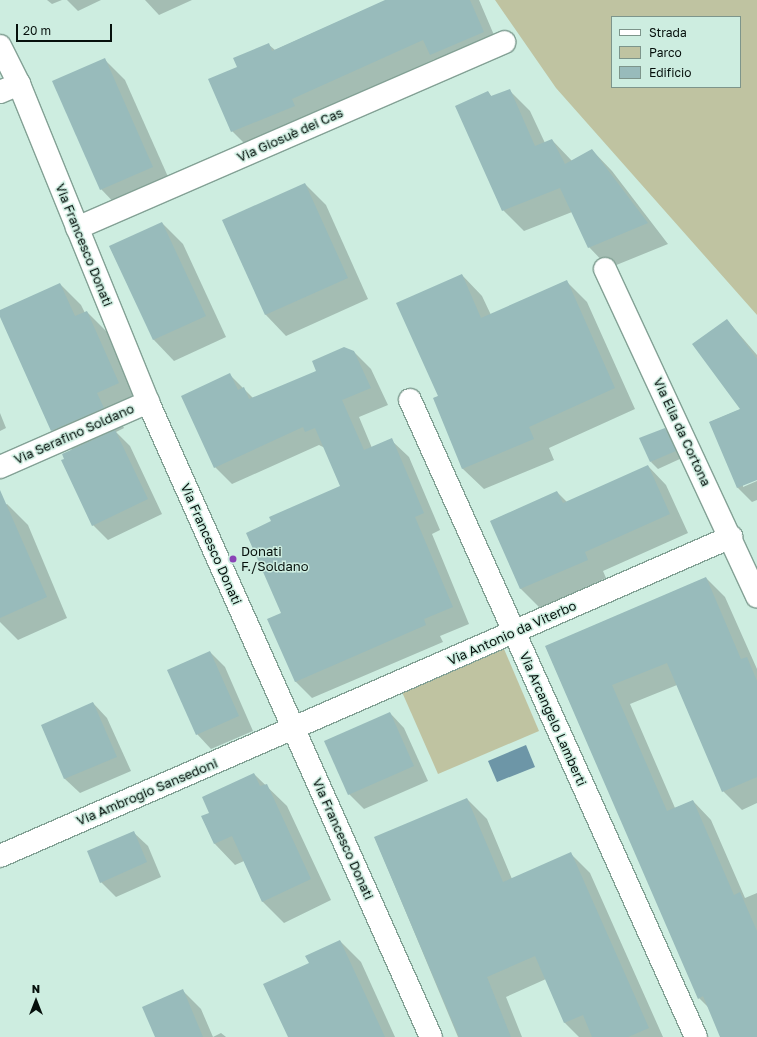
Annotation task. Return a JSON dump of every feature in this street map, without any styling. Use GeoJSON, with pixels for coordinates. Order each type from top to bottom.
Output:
{"type":"FeatureCollection","features":[{"type":"Feature","properties":{"kind":"street","name":"Via Giosuè dei Cas"},"geometry":{"type":"LineString","coordinates":[[77,228],[504,42]]}},
{"type":"Feature","properties":{"kind":"street","name":"Via Francesco Donati"},"geometry":{"type":"LineString","coordinates":[[0,46],[9,88],[77,228],[148,402],[431,1037]]}},
{"type":"Feature","properties":{"kind":"street","name":"Via Elia da Cortona"},"geometry":{"type":"LineString","coordinates":[[605,269],[731,537],[757,596]]}},
{"type":"Feature","properties":{"kind":"street","name":"Via Arcangelo Lamberti"},"geometry":{"type":"LineString","coordinates":[[410,400],[696,1037]]}},
{"type":"Feature","properties":{"kind":"street","name":"Via Serafino Soldano"},"geometry":{"type":"LineString","coordinates":[[0,467],[148,402]]}},
{"type":"Feature","properties":{"kind":"street","name":"Via Antonio da Viterbo"},"geometry":{"type":"LineString","coordinates":[[294,729],[731,537]]}},
{"type":"Feature","properties":{"kind":"street","name":"Via Ambrogio Sansedoni"},"geometry":{"type":"LineString","coordinates":[[0,856],[294,729]]}},
{"type":"Feature","properties":{"kind":"green space"},"geometry":{"type":"Polygon","coordinates":[[[495,0],[757,0],[757,315],[556,88],[495,0]]]}},
{"type":"Feature","properties":{"kind":"green space"},"geometry":{"type":"Polygon","coordinates":[[[504,649],[539,731],[438,774],[402,692],[504,649]]]}},
{"type":"Feature","properties":{"kind":"water"},"geometry":{"type":"Polygon","coordinates":[[[526,745],[535,767],[497,782],[488,761],[526,745]]]}},
{"type":"Feature","properties":{"kind":"building"},"geometry":{"type":"Polygon","coordinates":[[[385,0],[470,0],[484,32],[430,55],[423,40],[292,99],[295,106],[231,132],[208,79],[237,67],[233,58],[269,43],[272,51],[385,0]]]}},
{"type":"Feature","properties":{"kind":"building"},"geometry":{"type":"Polygon","coordinates":[[[105,58],[153,167],[100,190],[52,81],[105,58]]]}},
{"type":"Feature","properties":{"kind":"building"},"geometry":{"type":"Polygon","coordinates":[[[510,89],[535,146],[552,139],[565,164],[592,149],[648,223],[588,248],[560,188],[502,211],[455,106],[488,91],[491,96],[510,89]]]}},
{"type":"Feature","properties":{"kind":"building"},"geometry":{"type":"Polygon","coordinates":[[[305,183],[348,278],[265,315],[222,220],[305,183]]]}},
{"type":"Feature","properties":{"kind":"building"},"geometry":{"type":"Polygon","coordinates":[[[162,222],[206,316],[153,340],[109,246],[162,222]]]}},
{"type":"Feature","properties":{"kind":"building"},"geometry":{"type":"Polygon","coordinates":[[[462,274],[481,318],[567,280],[615,388],[529,427],[534,439],[462,469],[433,398],[438,396],[396,303],[462,274]]]}},
{"type":"Feature","properties":{"kind":"building"},"geometry":{"type":"Polygon","coordinates":[[[60,283],[75,316],[87,311],[119,383],[97,393],[104,408],[51,431],[0,317],[0,310],[60,283]]]}},
{"type":"Feature","properties":{"kind":"building"},"geometry":{"type":"Polygon","coordinates":[[[727,319],[757,359],[757,480],[737,488],[709,422],[740,409],[692,344],[727,319]]]}},
{"type":"Feature","properties":{"kind":"building"},"geometry":{"type":"Polygon","coordinates":[[[344,347],[354,351],[371,388],[342,400],[364,450],[392,438],[424,513],[415,517],[453,607],[424,619],[426,625],[295,682],[267,619],[281,613],[246,533],[271,521],[269,517],[340,486],[315,428],[305,432],[303,427],[214,468],[181,396],[230,373],[238,390],[244,387],[249,399],[316,371],[312,361],[344,347]]]}},
{"type":"Feature","properties":{"kind":"building"},"geometry":{"type":"Polygon","coordinates":[[[665,428],[676,451],[650,462],[639,438],[665,428]]]}},
{"type":"Feature","properties":{"kind":"building"},"geometry":{"type":"Polygon","coordinates":[[[115,430],[148,499],[92,526],[61,460],[64,459],[62,454],[115,430]]]}},
{"type":"Feature","properties":{"kind":"building"},"geometry":{"type":"Polygon","coordinates":[[[648,465],[670,514],[585,552],[588,560],[520,589],[490,521],[557,491],[563,503],[648,465]]]}},
{"type":"Feature","properties":{"kind":"building"},"geometry":{"type":"Polygon","coordinates":[[[0,490],[47,597],[0,618],[0,490]]]}},
{"type":"Feature","properties":{"kind":"building"},"geometry":{"type":"Polygon","coordinates":[[[706,577],[741,659],[747,657],[757,681],[757,777],[722,792],[667,663],[612,685],[667,811],[693,800],[734,895],[740,892],[757,931],[757,1037],[720,1037],[703,996],[698,999],[545,646],[706,577]]]}},
{"type":"Feature","properties":{"kind":"building"},"geometry":{"type":"Polygon","coordinates":[[[210,651],[239,716],[196,735],[167,670],[210,651]]]}},
{"type":"Feature","properties":{"kind":"building"},"geometry":{"type":"Polygon","coordinates":[[[93,702],[117,757],[64,779],[41,725],[93,702]]]}},
{"type":"Feature","properties":{"kind":"building"},"geometry":{"type":"Polygon","coordinates":[[[390,712],[414,766],[348,795],[324,741],[390,712]]]}},
{"type":"Feature","properties":{"kind":"building"},"geometry":{"type":"Polygon","coordinates":[[[254,773],[260,786],[267,784],[311,879],[262,902],[232,836],[214,844],[201,816],[209,813],[202,797],[254,773]]]}},
{"type":"Feature","properties":{"kind":"building"},"geometry":{"type":"Polygon","coordinates":[[[467,798],[503,882],[571,852],[649,1028],[628,1037],[592,1037],[583,1015],[564,1023],[535,956],[487,977],[511,1037],[459,1037],[374,837],[467,798]]]}},
{"type":"Feature","properties":{"kind":"building"},"geometry":{"type":"Polygon","coordinates":[[[134,831],[147,862],[100,883],[87,851],[134,831]]]}},
{"type":"Feature","properties":{"kind":"building"},"geometry":{"type":"Polygon","coordinates":[[[340,940],[385,1037],[288,1037],[263,984],[309,963],[305,956],[340,940]]]}},
{"type":"Feature","properties":{"kind":"building"},"geometry":{"type":"Polygon","coordinates":[[[183,989],[203,1037],[155,1037],[142,1007],[183,989]]]}},
{"type":"Feature","properties":{"kind":"place","name":"Donati F./Soldano"},"geometry":{"type":"Point","coordinates":[233,559]}}]}
